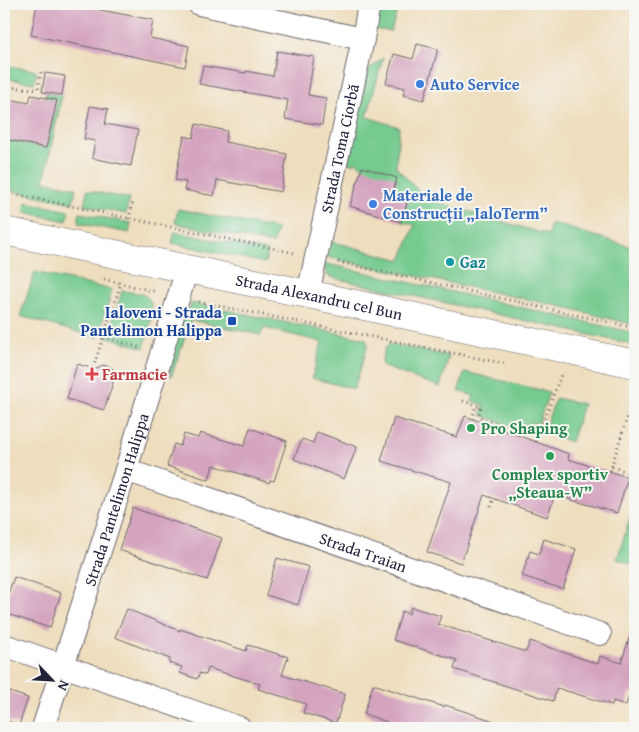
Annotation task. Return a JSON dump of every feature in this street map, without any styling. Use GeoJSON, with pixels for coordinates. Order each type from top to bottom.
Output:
{"type":"FeatureCollection","features":[{"type":"Feature","properties":{"kind":"main road","name":"Strada Alexandru cel Bun"},"geometry":{"type":"LineString","coordinates":[[4,232],[308,294],[635,364]]}},
{"type":"Feature","properties":{"kind":"street"},"geometry":{"type":"LineString","coordinates":[[199,4],[363,39]]}},
{"type":"Feature","properties":{"kind":"street","name":"Strada Toma Ciorbă"},"geometry":{"type":"LineString","coordinates":[[308,294],[369,4]]}},
{"type":"Feature","properties":{"kind":"street","name":"Strada Pantelimon Halippa"},"geometry":{"type":"LineString","coordinates":[[43,728],[62,664],[126,470],[187,269]]}},
{"type":"Feature","properties":{"kind":"street","name":"Strada Traian"},"geometry":{"type":"LineString","coordinates":[[126,470],[600,634]]}},
{"type":"Feature","properties":{"kind":"street"},"geometry":{"type":"LineString","coordinates":[[4,645],[240,728]]}},
{"type":"Feature","properties":{"kind":"path"},"geometry":{"type":"LineString","coordinates":[[4,86],[38,89],[41,72]]}},
{"type":"Feature","properties":{"kind":"path"},"geometry":{"type":"LineString","coordinates":[[129,219],[133,200]]}},
{"type":"Feature","properties":{"kind":"path"},"geometry":{"type":"LineString","coordinates":[[92,277],[178,297],[446,352]]}},
{"type":"Feature","properties":{"kind":"path"},"geometry":{"type":"LineString","coordinates":[[93,368],[121,284]]}},
{"type":"Feature","properties":{"kind":"path"},"geometry":{"type":"LineString","coordinates":[[155,299],[156,292]]}},
{"type":"Feature","properties":{"kind":"path"},"geometry":{"type":"LineString","coordinates":[[104,337],[147,350]]}},
{"type":"Feature","properties":{"kind":"path"},"geometry":{"type":"LineString","coordinates":[[536,442],[561,375]]}},
{"type":"Feature","properties":{"kind":"path"},"geometry":{"type":"LineString","coordinates":[[634,474],[611,469],[635,393]]}},
{"type":"Feature","properties":{"kind":"path"},"geometry":{"type":"LineString","coordinates":[[464,401],[481,407],[479,416],[522,433],[526,430],[541,429]]}},
{"type":"Feature","properties":{"kind":"path"},"geometry":{"type":"LineString","coordinates":[[472,419],[476,405]]}},
{"type":"Feature","properties":{"kind":"path"},"geometry":{"type":"LineString","coordinates":[[629,415],[635,416]]}},
{"type":"Feature","properties":{"kind":"path"},"geometry":{"type":"LineString","coordinates":[[491,507],[494,498]]}},
{"type":"Feature","properties":{"kind":"green space"},"geometry":{"type":"Polygon","coordinates":[[[378,4],[399,4],[391,31],[372,29],[378,4]]]}},
{"type":"Feature","properties":{"kind":"green space"},"geometry":{"type":"Polygon","coordinates":[[[383,58],[367,117],[399,127],[396,167],[426,199],[548,235],[551,223],[635,248],[635,325],[568,308],[326,257],[330,241],[401,260],[415,225],[401,222],[409,197],[393,192],[355,161],[354,164],[347,163],[368,70],[383,58]]]}},
{"type":"Feature","properties":{"kind":"green space"},"geometry":{"type":"Polygon","coordinates":[[[4,65],[37,71],[34,83],[4,78],[4,65]]]}},
{"type":"Feature","properties":{"kind":"green space"},"geometry":{"type":"Polygon","coordinates":[[[46,93],[62,95],[44,181],[76,188],[73,203],[4,189],[4,166],[9,140],[46,148],[55,109],[44,107],[46,93]]]}},
{"type":"Feature","properties":{"kind":"green space"},"geometry":{"type":"Polygon","coordinates":[[[87,190],[129,199],[126,214],[84,205],[87,190]]]}},
{"type":"Feature","properties":{"kind":"green space"},"geometry":{"type":"Polygon","coordinates":[[[26,202],[69,211],[67,221],[24,212],[26,202]]]}},
{"type":"Feature","properties":{"kind":"green space"},"geometry":{"type":"Polygon","coordinates":[[[178,209],[277,229],[273,244],[175,223],[178,209]]]}},
{"type":"Feature","properties":{"kind":"green space"},"geometry":{"type":"Polygon","coordinates":[[[80,213],[131,223],[129,233],[78,223],[80,213]]]}},
{"type":"Feature","properties":{"kind":"green space"},"geometry":{"type":"Polygon","coordinates":[[[175,232],[268,251],[265,263],[172,243],[175,232]]]}},
{"type":"Feature","properties":{"kind":"green space"},"geometry":{"type":"Polygon","coordinates":[[[323,263],[635,333],[635,345],[333,278],[327,275],[323,263]]]}},
{"type":"Feature","properties":{"kind":"green space"},"geometry":{"type":"Polygon","coordinates":[[[35,272],[112,290],[98,338],[20,316],[35,272]]]}},
{"type":"Feature","properties":{"kind":"green space"},"geometry":{"type":"Polygon","coordinates":[[[122,291],[143,295],[151,303],[151,322],[144,348],[107,337],[122,291]]]}},
{"type":"Feature","properties":{"kind":"green space"},"geometry":{"type":"Polygon","coordinates":[[[192,303],[366,339],[368,345],[354,389],[312,378],[322,342],[264,328],[261,335],[191,320],[171,377],[168,366],[178,327],[192,303]]]}},
{"type":"Feature","properties":{"kind":"green space"},"geometry":{"type":"Polygon","coordinates":[[[389,344],[449,356],[440,387],[384,367],[381,363],[385,348],[389,344]]]}},
{"type":"Feature","properties":{"kind":"green space"},"geometry":{"type":"Polygon","coordinates":[[[465,372],[549,392],[539,422],[523,425],[521,430],[481,415],[484,405],[472,401],[474,396],[458,391],[465,372]]]}},
{"type":"Feature","properties":{"kind":"green space"},"geometry":{"type":"Polygon","coordinates":[[[556,398],[583,404],[571,442],[558,437],[546,424],[556,398]]]}},
{"type":"Feature","properties":{"kind":"green space"},"geometry":{"type":"Polygon","coordinates":[[[635,502],[635,565],[617,559],[635,502]]]}},
{"type":"Feature","properties":{"kind":"building"},"geometry":{"type":"Polygon","coordinates":[[[37,4],[69,4],[153,20],[150,38],[189,46],[185,67],[31,35],[37,4]]]}},
{"type":"Feature","properties":{"kind":"building"},"geometry":{"type":"Polygon","coordinates":[[[417,44],[438,49],[424,100],[403,95],[405,88],[386,83],[394,54],[413,59],[417,44]]]}},
{"type":"Feature","properties":{"kind":"building"},"geometry":{"type":"Polygon","coordinates":[[[277,51],[314,57],[308,95],[326,98],[322,125],[285,119],[288,100],[199,84],[203,66],[273,76],[277,51]]]}},
{"type":"Feature","properties":{"kind":"building"},"geometry":{"type":"Polygon","coordinates":[[[45,73],[65,76],[62,95],[42,92],[45,73]]]}},
{"type":"Feature","properties":{"kind":"building"},"geometry":{"type":"Polygon","coordinates":[[[31,95],[57,100],[46,148],[4,139],[4,98],[29,103],[31,95]]]}},
{"type":"Feature","properties":{"kind":"building"},"geometry":{"type":"Polygon","coordinates":[[[90,106],[108,109],[105,124],[138,130],[131,166],[92,158],[95,141],[84,139],[90,106]]]}},
{"type":"Feature","properties":{"kind":"building"},"geometry":{"type":"Polygon","coordinates":[[[196,124],[227,131],[225,142],[287,154],[281,192],[217,180],[214,196],[184,190],[186,182],[175,180],[184,136],[193,138],[196,124]]]}},
{"type":"Feature","properties":{"kind":"building"},"geometry":{"type":"Polygon","coordinates":[[[362,167],[397,178],[393,192],[409,197],[401,222],[350,206],[362,167]]]}},
{"type":"Feature","properties":{"kind":"building"},"geometry":{"type":"Polygon","coordinates":[[[77,364],[95,369],[103,365],[111,367],[116,374],[104,410],[67,399],[77,364]]]}},
{"type":"Feature","properties":{"kind":"building"},"geometry":{"type":"Polygon","coordinates":[[[465,416],[569,454],[568,459],[628,477],[617,513],[555,495],[547,517],[484,495],[461,563],[427,552],[451,482],[381,461],[394,418],[457,437],[465,416]]]}},
{"type":"Feature","properties":{"kind":"building"},"geometry":{"type":"Polygon","coordinates":[[[250,428],[287,441],[274,481],[270,480],[269,483],[213,465],[209,480],[167,466],[174,444],[180,446],[184,434],[198,438],[200,433],[244,446],[250,428]]]}},
{"type":"Feature","properties":{"kind":"building"},"geometry":{"type":"Polygon","coordinates":[[[317,432],[357,447],[344,479],[294,459],[302,439],[313,443],[317,432]]]}},
{"type":"Feature","properties":{"kind":"building"},"geometry":{"type":"Polygon","coordinates":[[[133,508],[222,538],[207,580],[119,550],[133,508]]]}},
{"type":"Feature","properties":{"kind":"building"},"geometry":{"type":"Polygon","coordinates":[[[544,539],[576,549],[563,589],[522,576],[530,551],[539,554],[544,539]]]}},
{"type":"Feature","properties":{"kind":"building"},"geometry":{"type":"Polygon","coordinates":[[[277,558],[309,567],[298,605],[266,595],[277,558]]]}},
{"type":"Feature","properties":{"kind":"building"},"geometry":{"type":"Polygon","coordinates":[[[14,577],[61,593],[50,628],[4,613],[4,606],[14,577]]]}},
{"type":"Feature","properties":{"kind":"building"},"geometry":{"type":"Polygon","coordinates":[[[411,607],[441,616],[438,624],[526,652],[530,641],[598,664],[600,656],[621,663],[632,630],[635,631],[635,694],[631,692],[626,705],[613,701],[612,705],[557,688],[553,701],[454,669],[457,660],[393,640],[402,611],[409,614],[411,607]]]}},
{"type":"Feature","properties":{"kind":"building"},"geometry":{"type":"Polygon","coordinates":[[[127,609],[180,631],[180,629],[246,651],[248,645],[288,657],[282,675],[345,694],[336,723],[303,713],[306,704],[258,689],[260,684],[208,668],[206,675],[200,673],[197,679],[180,673],[182,667],[169,663],[170,659],[115,637],[127,609]]]}},
{"type":"Feature","properties":{"kind":"building"},"geometry":{"type":"Polygon","coordinates":[[[373,684],[506,725],[505,728],[385,728],[387,722],[364,714],[373,684]]]}},
{"type":"Feature","properties":{"kind":"building"},"geometry":{"type":"Polygon","coordinates":[[[4,690],[28,698],[19,725],[4,720],[4,690]]]}},
{"type":"Feature","properties":{"kind":"place","name":"Auto Service"},"geometry":{"type":"Point","coordinates":[420,84]}},
{"type":"Feature","properties":{"kind":"place","name":"Materiale de Construcții „IaloTerm”"},"geometry":{"type":"Point","coordinates":[373,204]}},
{"type":"Feature","properties":{"kind":"place","name":"Gaz"},"geometry":{"type":"Point","coordinates":[450,262]}},
{"type":"Feature","properties":{"kind":"place","name":"Ialoveni - Strada Pantelimon Halippa"},"geometry":{"type":"Point","coordinates":[232,321]}},
{"type":"Feature","properties":{"kind":"place","name":"Farmacie"},"geometry":{"type":"Point","coordinates":[92,374]}},
{"type":"Feature","properties":{"kind":"place","name":"Pro Shaping"},"geometry":{"type":"Point","coordinates":[471,428]}},
{"type":"Feature","properties":{"kind":"place","name":"Complex sportiv „Steaua-W”"},"geometry":{"type":"Point","coordinates":[550,456]}}]}
